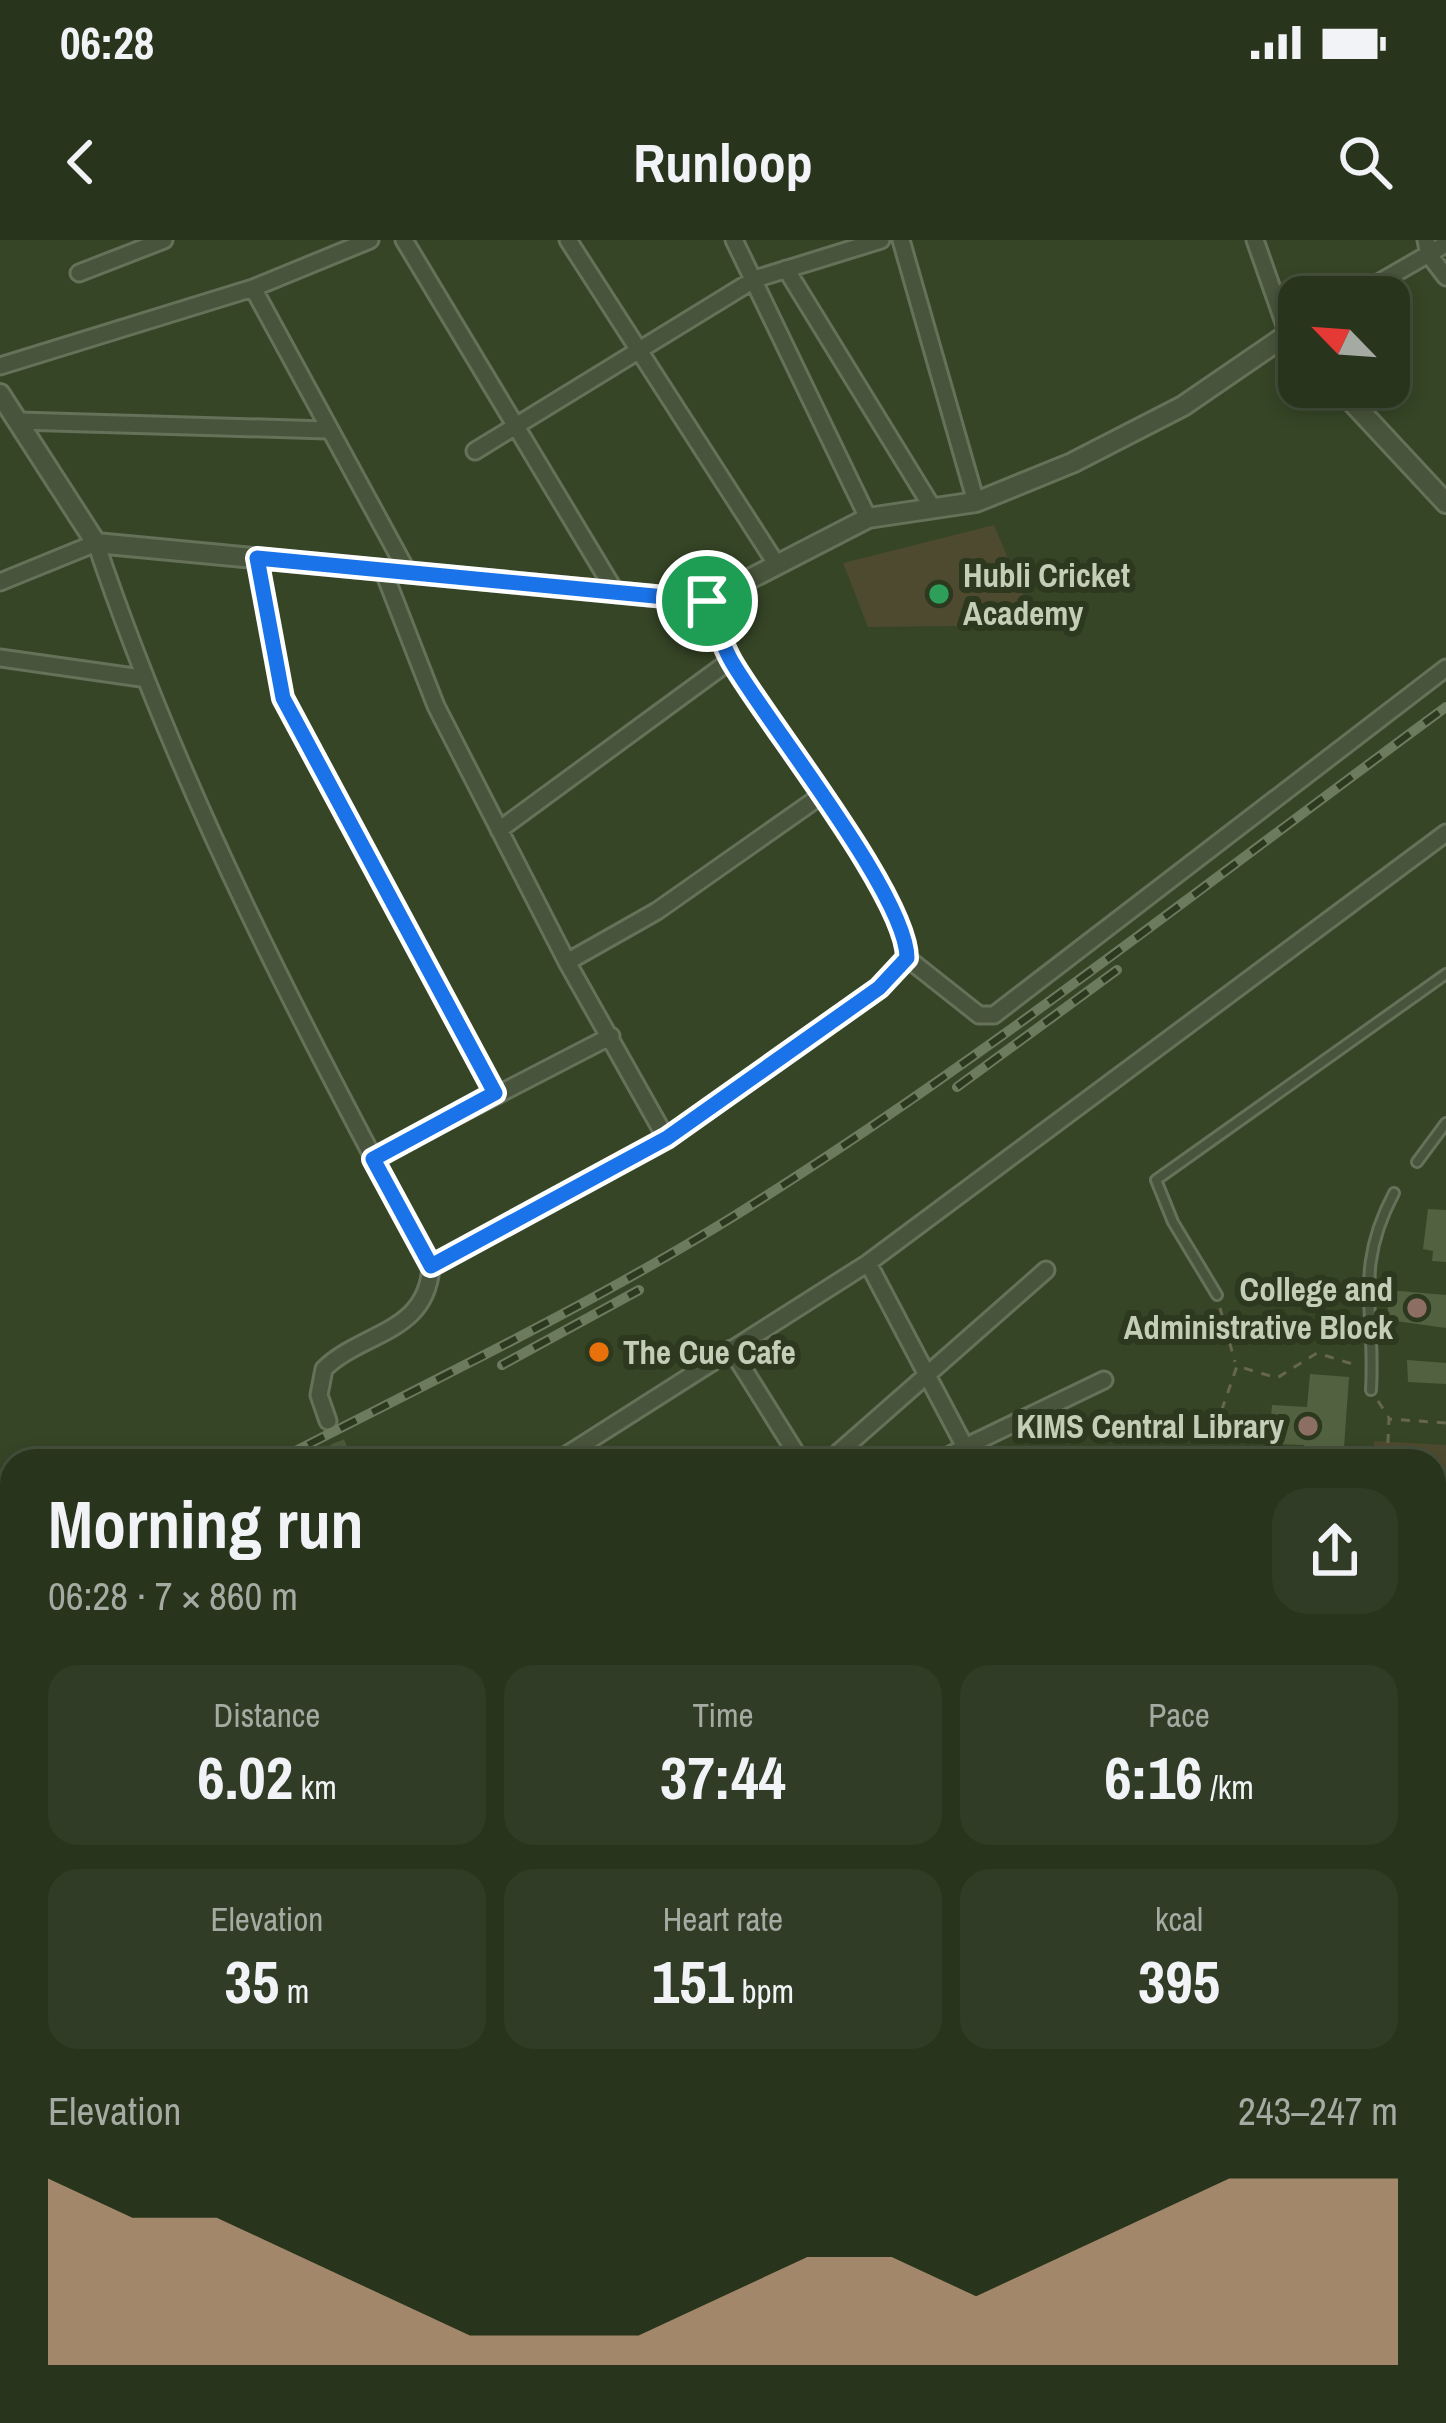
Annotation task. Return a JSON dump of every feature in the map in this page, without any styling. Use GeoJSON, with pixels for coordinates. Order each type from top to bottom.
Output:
{"type":"FeatureCollection","features":[{"type":"Feature","properties":{"kind":"street"},"geometry":{"type":"LineString","coordinates":[[79,272],[164,240]]}},
{"type":"Feature","properties":{"kind":"street"},"geometry":{"type":"LineString","coordinates":[[0,366],[253,288],[370,240]]}},
{"type":"Feature","properties":{"kind":"street"},"geometry":{"type":"LineString","coordinates":[[404,240],[616,592]]}},
{"type":"Feature","properties":{"kind":"street"},"geometry":{"type":"LineString","coordinates":[[568,240],[776,565]]}},
{"type":"Feature","properties":{"kind":"street"},"geometry":{"type":"LineString","coordinates":[[734,240],[868,518]]}},
{"type":"Feature","properties":{"kind":"street"},"geometry":{"type":"LineString","coordinates":[[475,451],[755,279],[881,240]]}},
{"type":"Feature","properties":{"kind":"street"},"geometry":{"type":"LineString","coordinates":[[901,240],[976,502]]}},
{"type":"Feature","properties":{"kind":"street"},"geometry":{"type":"LineString","coordinates":[[1255,240],[1278,295]]}},
{"type":"Feature","properties":{"kind":"street"},"geometry":{"type":"LineString","coordinates":[[1386,276],[1428,248],[1446,244]]}},
{"type":"Feature","properties":{"kind":"street"},"geometry":{"type":"LineString","coordinates":[[1428,248],[1446,278]]}},
{"type":"Feature","properties":{"kind":"street"},"geometry":{"type":"LineString","coordinates":[[786,269],[932,507]]}},
{"type":"Feature","properties":{"kind":"street"},"geometry":{"type":"LineString","coordinates":[[253,288],[408,573]]}},
{"type":"Feature","properties":{"kind":"street"},"geometry":{"type":"LineString","coordinates":[[0,582],[96,543],[707,601],[868,518],[976,502],[1072,463],[1183,406],[1278,347]]}},
{"type":"Feature","properties":{"kind":"street"},"geometry":{"type":"LineString","coordinates":[[0,394],[96,543],[141,678],[212,838],[431,1266],[430,1282],[410,1318],[324,1370],[319,1395],[328,1421]]}},
{"type":"Feature","properties":{"kind":"street"},"geometry":{"type":"LineString","coordinates":[[1358,408],[1446,503]]}},
{"type":"Feature","properties":{"kind":"street"},"geometry":{"type":"LineString","coordinates":[[19,421],[327,430]]}},
{"type":"Feature","properties":{"kind":"street"},"geometry":{"type":"LineString","coordinates":[[257,558],[283,698],[495,1093]]}},
{"type":"Feature","properties":{"kind":"street"},"geometry":{"type":"LineString","coordinates":[[383,570],[436,706],[568,962],[667,1138]]}},
{"type":"Feature","properties":{"kind":"street"},"geometry":{"type":"LineString","coordinates":[[707,601],[730,659],[823,795],[897,920],[907,958],[979,1016],[994,1015],[1446,668]]}},
{"type":"Feature","properties":{"kind":"street"},"geometry":{"type":"LineString","coordinates":[[0,658],[141,678]]}},
{"type":"Feature","properties":{"kind":"street"},"geometry":{"type":"LineString","coordinates":[[499,830],[730,659]]}},
{"type":"Feature","properties":{"kind":"street"},"geometry":{"type":"LineString","coordinates":[[568,962],[657,911],[823,795]]}},
{"type":"Feature","properties":{"kind":"street"},"geometry":{"type":"LineString","coordinates":[[576,1449],[868,1263],[1446,833]]}},
{"type":"Feature","properties":{"kind":"street"},"geometry":{"type":"LineString","coordinates":[[431,1266],[667,1138],[879,988],[907,958]]}},
{"type":"Feature","properties":{"kind":"street"},"geometry":{"type":"LineString","coordinates":[[373,1159],[611,1036]]}},
{"type":"Feature","properties":{"kind":"street"},"geometry":{"type":"LineString","coordinates":[[868,1263],[965,1447]]}},
{"type":"Feature","properties":{"kind":"street"},"geometry":{"type":"LineString","coordinates":[[843,1449],[1046,1270]]}},
{"type":"Feature","properties":{"kind":"street"},"geometry":{"type":"LineString","coordinates":[[731,1349],[794,1449]]}},
{"type":"Feature","properties":{"kind":"street"},"geometry":{"type":"LineString","coordinates":[[961,1449],[1104,1380]]}},
{"type":"Feature","properties":{"kind":"lane"},"geometry":{"type":"LineString","coordinates":[[1216,1295],[1173,1222],[1156,1180],[1446,974]]}},
{"type":"Feature","properties":{"kind":"lane"},"geometry":{"type":"LineString","coordinates":[[1417,1162],[1446,1123]]}},
{"type":"Feature","properties":{"kind":"lane"},"geometry":{"type":"LineString","coordinates":[[1371,1390],[1366,1275],[1372,1244],[1394,1193]]}},
{"type":"Feature","properties":{"kind":"path"},"geometry":{"type":"LineString","coordinates":[[1208,1449],[1237,1366],[1216,1295]]}},
{"type":"Feature","properties":{"kind":"path"},"geometry":{"type":"LineString","coordinates":[[1237,1366],[1276,1378],[1317,1353],[1372,1370]]}},
{"type":"Feature","properties":{"kind":"path"},"geometry":{"type":"LineString","coordinates":[[1371,1390],[1390,1419],[1388,1449]]}},
{"type":"Feature","properties":{"kind":"path"},"geometry":{"type":"LineString","coordinates":[[1390,1419],[1446,1423]]}},
{"type":"Feature","properties":{"kind":"shaded area","name":"Hubli Cricket Academy"},"geometry":{"type":"Polygon","coordinates":[[[994,525],[1036,625],[868,627],[843,563],[994,525]]]}},
{"type":"Feature","properties":{"kind":"shaded area"},"geometry":{"type":"Polygon","coordinates":[[[1374,1441],[1446,1445],[1446,1449],[1374,1449],[1374,1441]]]}},
{"type":"Feature","properties":{"kind":"building","name":"College and Administrative Block"},"geometry":{"type":"Polygon","coordinates":[[[1428,1209],[1446,1210],[1446,1262],[1432,1261],[1433,1251],[1423,1249],[1428,1209]]]}},
{"type":"Feature","properties":{"kind":"building","name":"College and Administrative Block"},"geometry":{"type":"Polygon","coordinates":[[[1388,1290],[1446,1295],[1446,1328],[1388,1320],[1388,1290]]]}},
{"type":"Feature","properties":{"kind":"building","name":"College and Administrative Block"},"geometry":{"type":"Polygon","coordinates":[[[1407,1360],[1446,1363],[1446,1384],[1408,1382],[1407,1360]]]}},
{"type":"Feature","properties":{"kind":"building","name":"KIMS Central Library"},"geometry":{"type":"Polygon","coordinates":[[[1310,1374],[1349,1377],[1344,1449],[1269,1444],[1272,1405],[1307,1407],[1310,1374]]]}},
{"type":"Feature","properties":{"kind":"tunnel"},"geometry":{"type":"LineString","coordinates":[[328,1421],[340,1449]]}},
{"type":"Feature","properties":{"kind":"railway"},"geometry":{"type":"LineString","coordinates":[[300,1449],[620,1283],[823,1159],[1093,970],[1446,707]]}},
{"type":"Feature","properties":{"kind":"railway"},"geometry":{"type":"LineString","coordinates":[[957,1087],[1117,970]]}},
{"type":"Feature","properties":{"kind":"railway"},"geometry":{"type":"LineString","coordinates":[[502,1365],[639,1290]]}},
{"type":"Feature","properties":{"kind":"place","name":"Hubli Cricket Academy"},"geometry":{"type":"Point","coordinates":[939,594]}},
{"type":"Feature","properties":{"kind":"place","name":"College and Administrative Block"},"geometry":{"type":"Point","coordinates":[1417,1308]}},
{"type":"Feature","properties":{"kind":"place","name":"The Cue Cafe"},"geometry":{"type":"Point","coordinates":[599,1352]}},
{"type":"Feature","properties":{"kind":"place","name":"KIMS Central Library"},"geometry":{"type":"Point","coordinates":[1308,1426]}},
{"type":"Feature","properties":{"kind":"route"},"geometry":{"type":"LineString","coordinates":[[257,558],[707,601],[730,659],[823,795],[897,920],[907,943],[907,958],[879,988],[667,1138],[431,1266],[373,1159],[495,1093],[478,1070],[320,776],[283,698],[257,558]]}}]}
